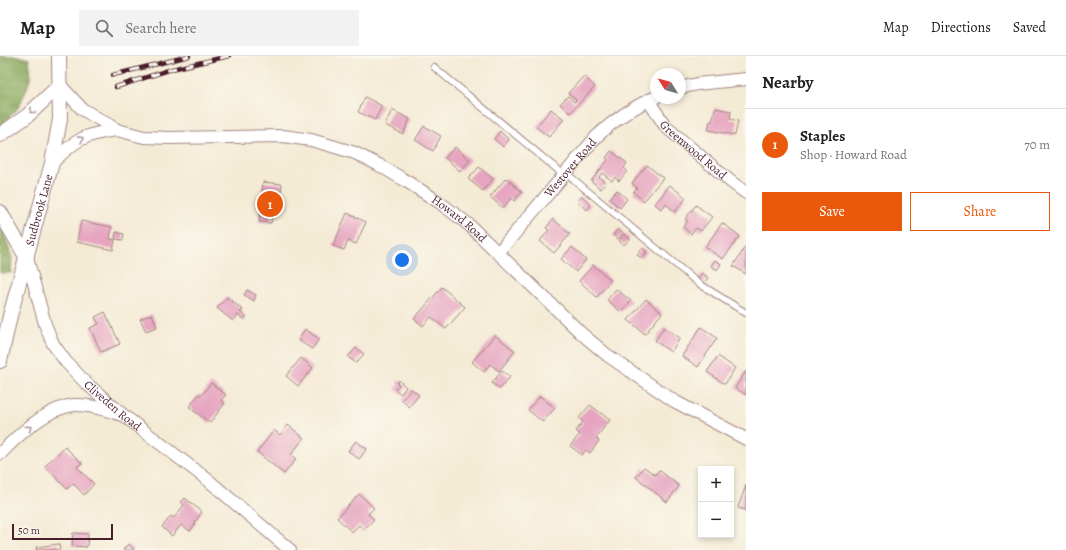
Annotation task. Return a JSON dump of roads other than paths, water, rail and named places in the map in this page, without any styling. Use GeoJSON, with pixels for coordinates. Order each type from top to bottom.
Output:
{"type":"FeatureCollection","features":[{"type":"Feature","properties":{"kind":"street","name":"Sudbrook Lane"},"geometry":{"type":"LineString","coordinates":[[0,361],[10,316],[52,163],[60,119],[59,58]]}},
{"type":"Feature","properties":{"kind":"street"},"geometry":{"type":"LineString","coordinates":[[686,87],[746,79]]}},
{"type":"Feature","properties":{"kind":"street","name":"Howard Road"},"geometry":{"type":"LineString","coordinates":[[60,85],[82,109],[116,130],[144,137],[169,138],[283,136],[310,140],[332,146],[355,153],[379,165],[432,198],[468,224],[582,334],[607,356],[674,401],[746,439]]}},
{"type":"Feature","properties":{"kind":"street"},"geometry":{"type":"LineString","coordinates":[[0,135],[27,116],[60,85]]}},
{"type":"Feature","properties":{"kind":"street","name":"Westover Road"},"geometry":{"type":"LineString","coordinates":[[498,253],[596,137],[611,122],[628,111],[650,100]]}},
{"type":"Feature","properties":{"kind":"street","name":"Greenwood Road"},"geometry":{"type":"LineString","coordinates":[[654,104],[666,127],[730,181],[746,192]]}},
{"type":"Feature","properties":{"kind":"street","name":"Howard Road"},"geometry":{"type":"LineString","coordinates":[[52,163],[69,146],[84,137],[98,132],[116,130]]}},
{"type":"Feature","properties":{"kind":"street","name":"Cliveden Road"},"geometry":{"type":"LineString","coordinates":[[0,212],[27,258],[44,324],[53,344],[66,362],[86,383],[124,415],[208,480],[290,550]]}},
{"type":"Feature","properties":{"kind":"street"},"geometry":{"type":"LineString","coordinates":[[0,454],[22,433],[41,419],[57,410],[74,405],[92,406],[124,415]]}},
{"type":"Feature","properties":{"kind":"lane"},"geometry":{"type":"LineString","coordinates":[[434,67],[698,284],[746,313]]}},
{"type":"Feature","properties":{"kind":"railway"},"geometry":{"type":"LineString","coordinates":[[113,75],[189,56]]}},
{"type":"Feature","properties":{"kind":"railway"},"geometry":{"type":"LineString","coordinates":[[116,87],[172,69],[229,56]]}},
{"type":"Feature","properties":{"kind":"place","name":"Staples"},"geometry":{"type":"Point","coordinates":[270,204]}}]}
